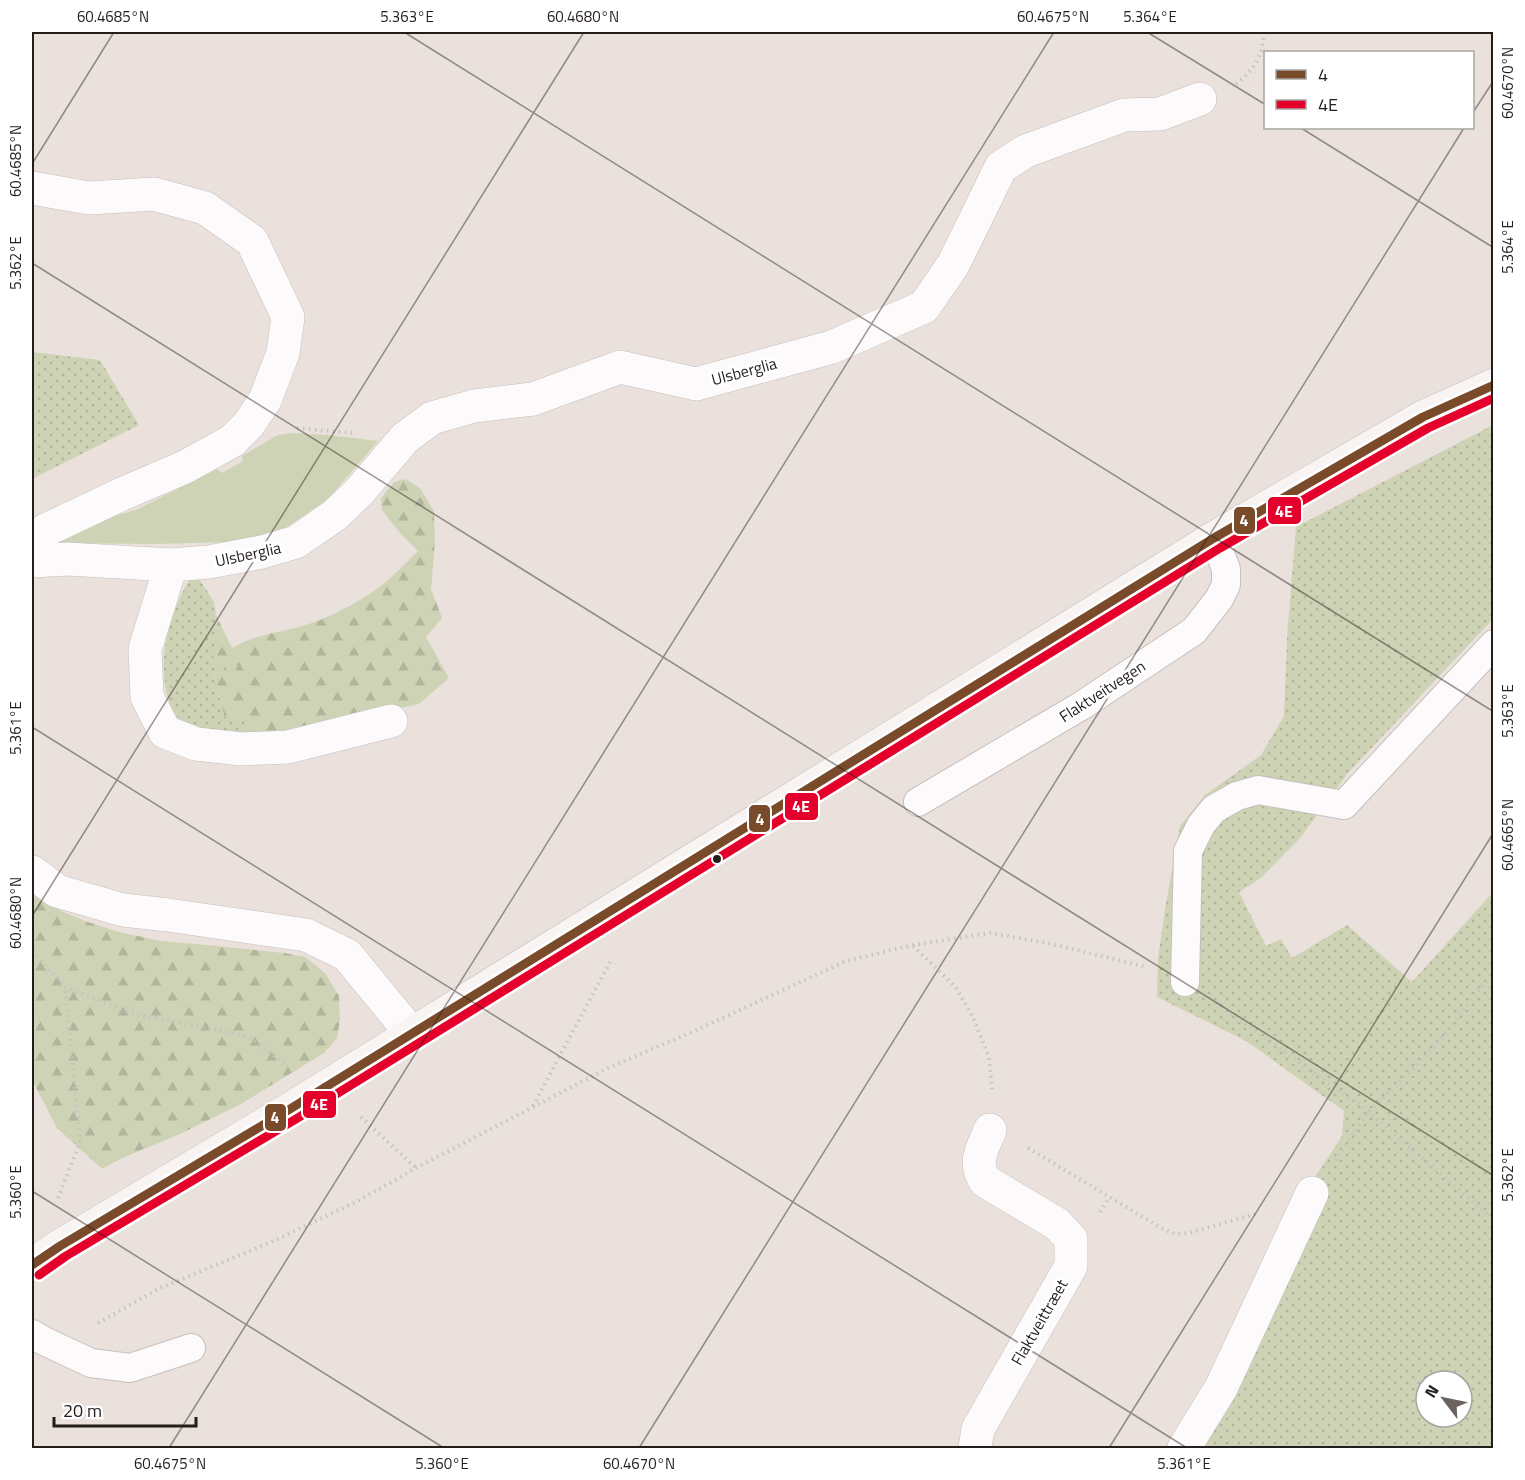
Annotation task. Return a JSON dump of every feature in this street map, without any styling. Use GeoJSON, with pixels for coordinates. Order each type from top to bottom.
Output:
{"type":"FeatureCollection","features":[{"type":"Feature","properties":{"kind":"main road"},"geometry":{"type":"LineString","coordinates":[[32,1265],[412,1034],[1214,538],[1423,417],[1494,385]]}},
{"type":"Feature","properties":{"kind":"street","name":"Ulsberglia"},"geometry":{"type":"LineString","coordinates":[[32,561],[68,559],[171,565],[209,562],[262,552],[296,542],[335,515],[359,492],[405,438],[432,418],[474,406],[533,399],[620,367],[696,384],[832,347],[924,307],[953,265],[1001,167],[1026,151],[1124,115],[1160,114],[1200,99]]}},
{"type":"Feature","properties":{"kind":"street"},"geometry":{"type":"LineString","coordinates":[[32,188],[89,198],[154,194],[205,208],[252,241],[288,317],[283,353],[266,400],[249,424],[232,441],[185,467],[122,494],[32,538]]}},
{"type":"Feature","properties":{"kind":"street"},"geometry":{"type":"LineString","coordinates":[[171,565],[145,649],[147,697],[165,732],[196,744],[241,749],[288,747],[391,721]]}},
{"type":"Feature","properties":{"kind":"street"},"geometry":{"type":"LineString","coordinates":[[32,872],[57,891],[123,910],[306,935],[347,955],[412,1034]]}},
{"type":"Feature","properties":{"kind":"street","name":"Flaktveittræet"},"geometry":{"type":"LineString","coordinates":[[975,1449],[978,1429],[1071,1266],[1071,1239],[1057,1224],[985,1181],[980,1172],[978,1159],[990,1130]]}},
{"type":"Feature","properties":{"kind":"street"},"geometry":{"type":"LineString","coordinates":[[1184,1449],[1221,1388],[1312,1193]]}},
{"type":"Feature","properties":{"kind":"lane","name":"Flaktveitvegen"},"geometry":{"type":"LineString","coordinates":[[918,802],[1081,706],[1194,631],[1219,599],[1226,585],[1226,568],[1214,538]]}},
{"type":"Feature","properties":{"kind":"lane"},"geometry":{"type":"LineString","coordinates":[[1185,981],[1188,851],[1201,825],[1214,808],[1237,796],[1258,790],[1344,805],[1494,644]]}},
{"type":"Feature","properties":{"kind":"lane"},"geometry":{"type":"LineString","coordinates":[[32,1334],[91,1363],[130,1368],[191,1348]]}},
{"type":"Feature","properties":{"kind":"path"},"geometry":{"type":"LineString","coordinates":[[1200,99],[1229,89],[1250,73],[1262,50],[1264,32]]}},
{"type":"Feature","properties":{"kind":"path"},"geometry":{"type":"LineString","coordinates":[[249,424],[405,438]]}},
{"type":"Feature","properties":{"kind":"path"},"geometry":{"type":"LineString","coordinates":[[93,1326],[160,1288],[269,1243],[358,1201],[416,1168],[608,1068],[846,961],[913,945],[990,933],[1052,944],[1139,964],[1185,981],[1369,1112],[1494,1220]]}},
{"type":"Feature","properties":{"kind":"path"},"geometry":{"type":"LineString","coordinates":[[913,945],[955,986],[973,1017],[989,1058],[993,1096],[990,1130],[1031,1149],[1161,1228],[1175,1234],[1189,1233],[1280,1207],[1312,1193],[1369,1112],[1434,1047],[1484,984],[1494,975]]}},
{"type":"Feature","properties":{"kind":"path"},"geometry":{"type":"LineString","coordinates":[[32,952],[65,987],[138,1015],[249,1037],[291,1069]]}},
{"type":"Feature","properties":{"kind":"path"},"geometry":{"type":"LineString","coordinates":[[532,1107],[614,955]]}},
{"type":"Feature","properties":{"kind":"path"},"geometry":{"type":"LineString","coordinates":[[57,1201],[80,1142],[65,987]]}},
{"type":"Feature","properties":{"kind":"path"},"geometry":{"type":"LineString","coordinates":[[361,1117],[416,1168]]}},
{"type":"Feature","properties":{"kind":"green space"},"geometry":{"type":"Polygon","coordinates":[[[32,352],[100,360],[139,425],[32,479],[32,352]]]}},
{"type":"Feature","properties":{"kind":"green space"},"geometry":{"type":"Polygon","coordinates":[[[1493,425],[1493,619],[1348,773],[1301,837],[1261,878],[1239,892],[1266,946],[1281,939],[1292,958],[1347,925],[1412,982],[1493,892],[1493,1448],[1182,1448],[1306,1191],[1342,1136],[1344,1111],[1246,1041],[1157,997],[1158,958],[1180,826],[1205,795],[1261,755],[1284,716],[1287,637],[1296,527],[1493,425]]]}},
{"type":"Feature","properties":{"kind":"green space"},"geometry":{"type":"Polygon","coordinates":[[[292,433],[378,441],[328,499],[281,531],[233,542],[55,543],[113,516],[136,510],[217,469],[222,473],[243,461],[242,456],[278,435],[292,433]]]}},
{"type":"Feature","properties":{"kind":"green space"},"geometry":{"type":"Polygon","coordinates":[[[406,479],[420,488],[434,511],[435,542],[431,589],[442,618],[426,637],[449,678],[419,704],[290,733],[248,734],[224,716],[212,665],[216,615],[232,648],[264,635],[320,620],[351,605],[381,586],[418,551],[382,510],[381,498],[394,482],[406,479]]]}},
{"type":"Feature","properties":{"kind":"green space"},"geometry":{"type":"Polygon","coordinates":[[[191,577],[198,577],[214,602],[216,615],[213,665],[237,664],[238,673],[214,674],[224,716],[244,720],[248,734],[192,727],[177,717],[169,701],[165,686],[164,653],[171,621],[183,590],[191,577]]]}},
{"type":"Feature","properties":{"kind":"green space"},"geometry":{"type":"Polygon","coordinates":[[[32,894],[61,911],[119,932],[161,941],[305,957],[325,973],[339,996],[340,1020],[337,1038],[324,1053],[241,1104],[102,1169],[57,1128],[32,1080],[32,894]]]}},
{"type":"Feature","properties":{"kind":"transit line","name":"4"},"geometry":{"type":"LineString","coordinates":[[32,1265],[290,1109],[1214,538],[1423,417],[1494,385]]}},
{"type":"Feature","properties":{"kind":"transit line","name":"4E"},"geometry":{"type":"LineString","coordinates":[[39,1275],[66,1256],[296,1119],[1220,548],[1428,428],[1494,398]]}}]}
